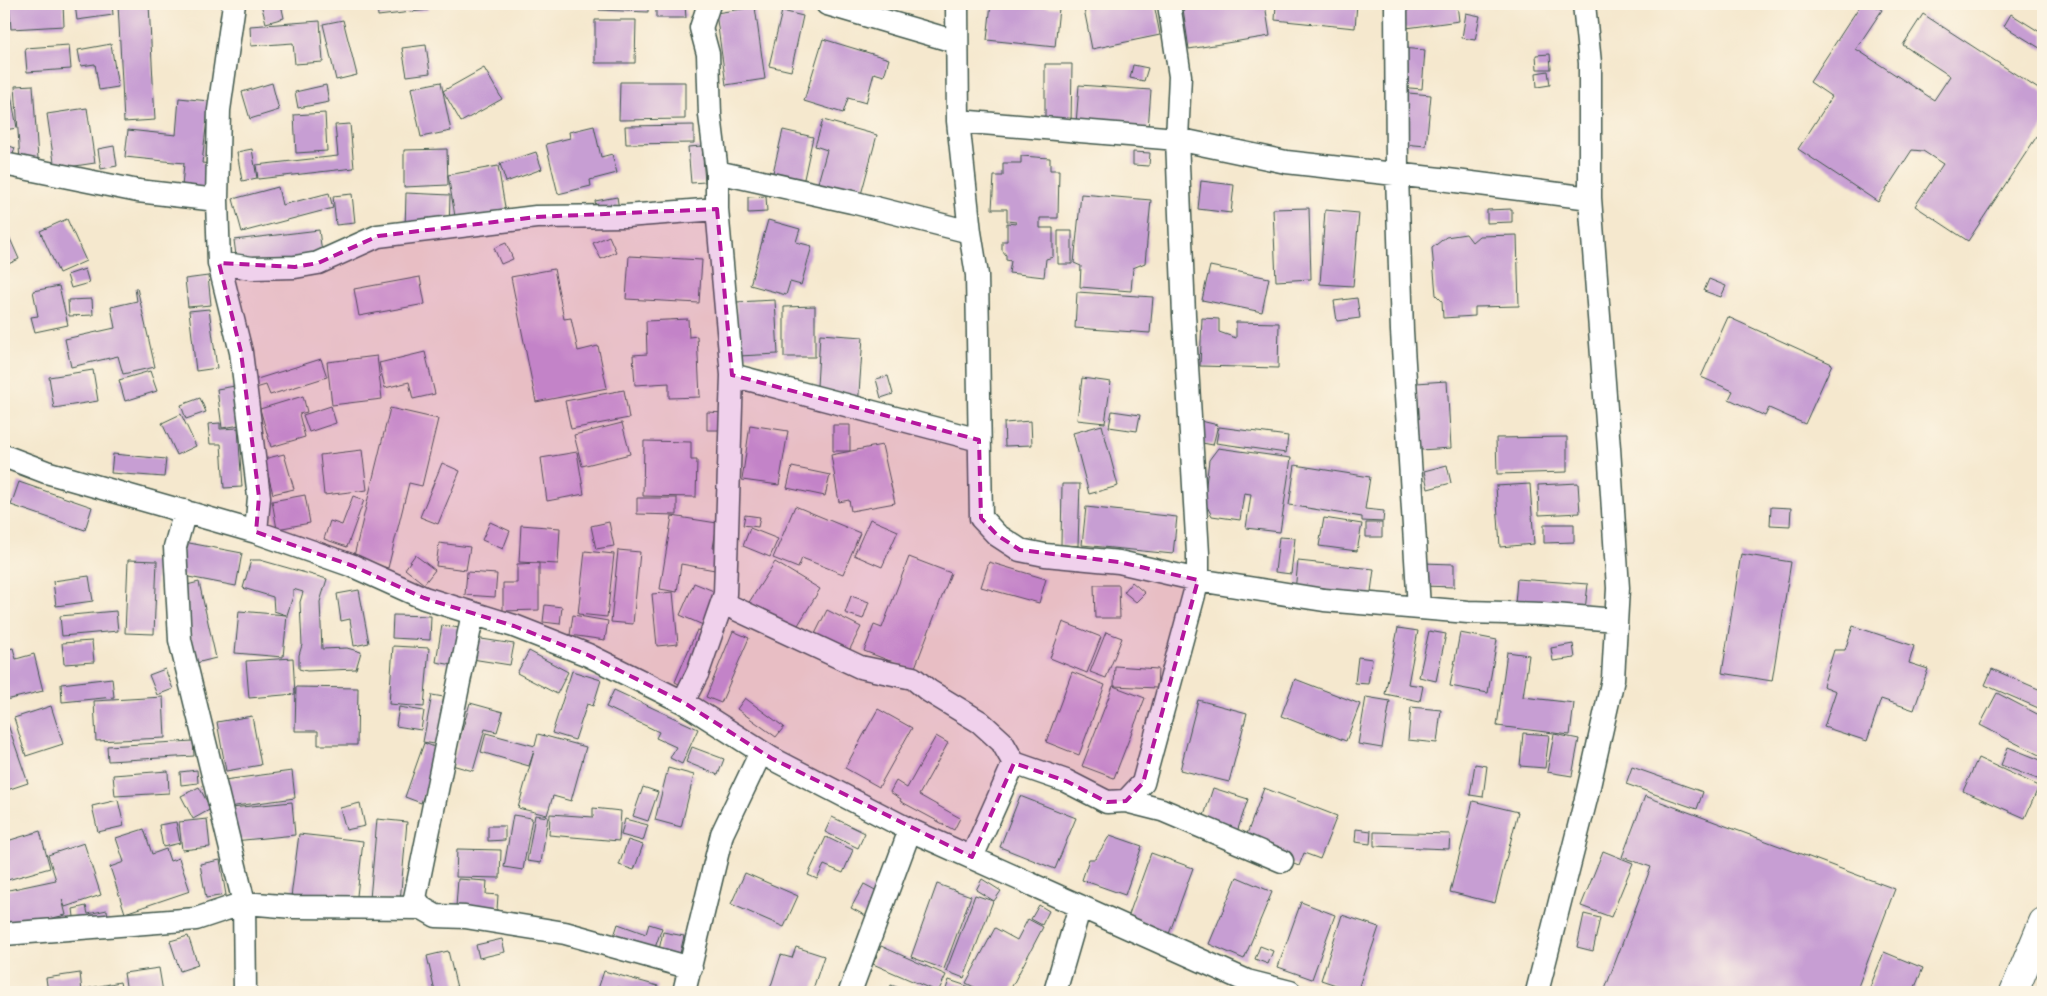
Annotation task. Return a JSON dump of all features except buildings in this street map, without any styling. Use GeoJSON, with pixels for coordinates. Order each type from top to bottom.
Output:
{"type":"FeatureCollection","features":[{"type":"Feature","properties":{"kind":"street"},"geometry":{"type":"LineString","coordinates":[[234,4],[219,110],[216,200],[220,263],[241,352],[259,496],[256,532]]}},
{"type":"Feature","properties":{"kind":"street"},"geometry":{"type":"LineString","coordinates":[[683,702],[698,672],[723,603],[732,374],[717,209],[717,172],[710,114],[708,54],[702,28],[709,4]]}},
{"type":"Feature","properties":{"kind":"street"},"geometry":{"type":"LineString","coordinates":[[827,4],[957,42]]}},
{"type":"Feature","properties":{"kind":"street"},"geometry":{"type":"LineString","coordinates":[[957,4],[958,121],[970,232],[977,275],[981,518],[996,535],[1020,550],[1045,555],[1119,562],[1198,580],[1324,600],[1418,608],[1616,620]]}},
{"type":"Feature","properties":{"kind":"street"},"geometry":{"type":"LineString","coordinates":[[1126,801],[1143,783],[1198,580],[1184,315],[1178,139],[1180,76],[1169,4]]}},
{"type":"Feature","properties":{"kind":"street"},"geometry":{"type":"LineString","coordinates":[[1396,4],[1397,174],[1402,331],[1418,608]]}},
{"type":"Feature","properties":{"kind":"street"},"geometry":{"type":"LineString","coordinates":[[1536,992],[1587,796],[1613,679],[1618,588],[1590,198],[1590,63],[1584,4]]}},
{"type":"Feature","properties":{"kind":"street"},"geometry":{"type":"LineString","coordinates":[[958,121],[1178,139],[1286,162],[1590,198]]}},
{"type":"Feature","properties":{"kind":"street"},"geometry":{"type":"LineString","coordinates":[[4,164],[138,191],[216,200]]}},
{"type":"Feature","properties":{"kind":"street"},"geometry":{"type":"LineString","coordinates":[[717,172],[852,202],[970,232]]}},
{"type":"Feature","properties":{"kind":"street"},"geometry":{"type":"LineString","coordinates":[[220,263],[252,268],[295,267],[318,263],[378,236],[536,217],[626,216],[717,209]]}},
{"type":"Feature","properties":{"kind":"street"},"geometry":{"type":"LineString","coordinates":[[732,374],[979,440]]}},
{"type":"Feature","properties":{"kind":"street"},"geometry":{"type":"LineString","coordinates":[[4,456],[46,472],[256,532],[353,566],[424,598],[514,626],[588,655],[683,702],[761,752],[910,830],[1246,981],[1290,992]]}},
{"type":"Feature","properties":{"kind":"street"},"geometry":{"type":"LineString","coordinates":[[185,511],[175,548],[180,640],[244,903],[245,992]]}},
{"type":"Feature","properties":{"kind":"street"},"geometry":{"type":"LineString","coordinates":[[723,603],[860,667],[914,678],[929,691],[980,722],[1002,742],[1014,764],[1066,781],[1107,802],[1126,801],[1162,810],[1282,861]]}},
{"type":"Feature","properties":{"kind":"street"},"geometry":{"type":"LineString","coordinates":[[473,613],[415,898],[422,908],[436,916],[464,917],[565,933],[691,968]]}},
{"type":"Feature","properties":{"kind":"street"},"geometry":{"type":"LineString","coordinates":[[684,992],[722,834],[761,752]]}},
{"type":"Feature","properties":{"kind":"street"},"geometry":{"type":"LineString","coordinates":[[972,857],[1014,764]]}},
{"type":"Feature","properties":{"kind":"street"},"geometry":{"type":"LineString","coordinates":[[850,992],[910,830]]}},
{"type":"Feature","properties":{"kind":"street"},"geometry":{"type":"LineString","coordinates":[[4,934],[196,919],[244,903],[293,907],[422,908]]}},
{"type":"Feature","properties":{"kind":"street"},"geometry":{"type":"LineString","coordinates":[[1055,992],[1080,906]]}},
{"type":"Feature","properties":{"kind":"street"},"geometry":{"type":"LineString","coordinates":[[2014,992],[2043,922]]}},
{"type":"Feature","properties":{"kind":"highlighted area"},"geometry":{"type":"Polygon","coordinates":[[[717,209],[732,375],[979,440],[981,518],[997,535],[1020,550],[1119,562],[1198,580],[1143,783],[1126,801],[1107,802],[1066,781],[1014,763],[972,857],[771,758],[683,702],[588,655],[514,626],[424,598],[353,566],[256,532],[259,497],[241,352],[219,263],[295,267],[318,263],[378,236],[536,217],[717,209]]]}}]}
